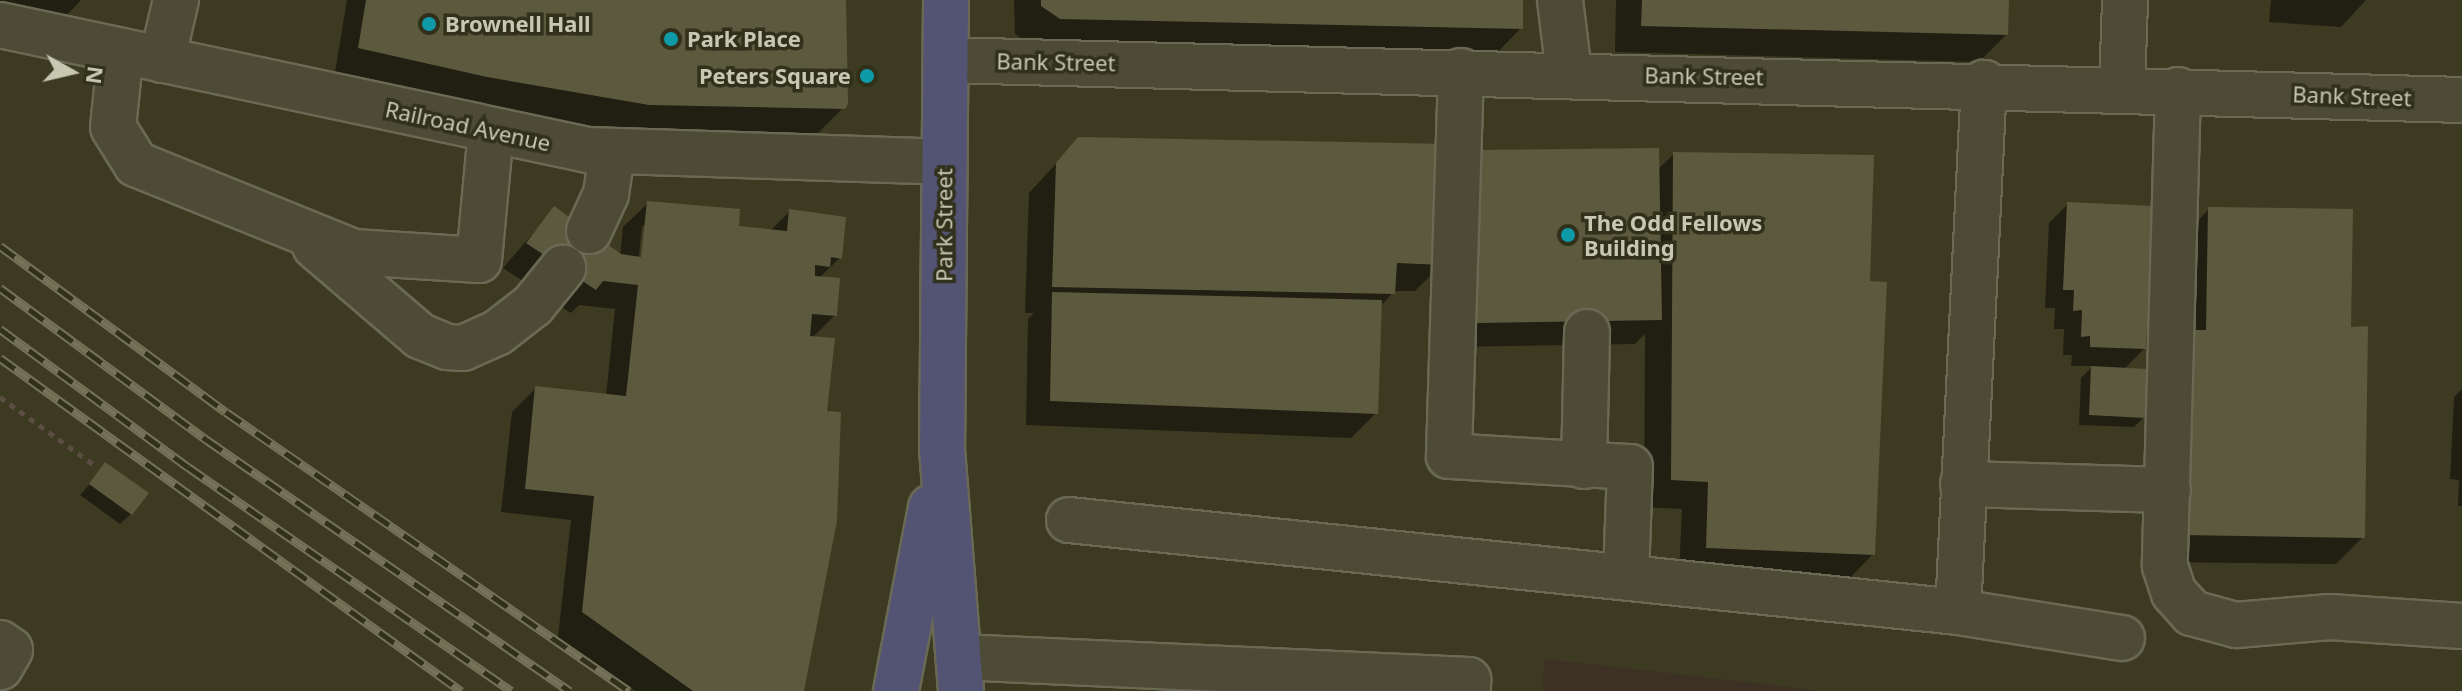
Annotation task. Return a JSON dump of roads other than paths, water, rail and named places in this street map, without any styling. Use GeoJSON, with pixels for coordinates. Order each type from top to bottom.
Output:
{"type":"FeatureCollection","features":[{"type":"Feature","properties":{"kind":"highway","name":"Park Street"},"geometry":{"type":"LineString","coordinates":[[946,0],[942,449],[960,674]]}},
{"type":"Feature","properties":{"kind":"highway","name":"Park Street"},"geometry":{"type":"LineString","coordinates":[[896,691],[942,449]]}},
{"type":"Feature","properties":{"kind":"street"},"geometry":{"type":"LineString","coordinates":[[176,0],[112,113],[126,154],[146,171],[246,204],[335,247],[373,255],[479,260],[491,131]]}},
{"type":"Feature","properties":{"kind":"street"},"geometry":{"type":"LineString","coordinates":[[1560,0],[1569,73]]}},
{"type":"Feature","properties":{"kind":"street"},"geometry":{"type":"LineString","coordinates":[[2122,88],[2125,0]]}},
{"type":"Feature","properties":{"kind":"street","name":"Railroad Avenue"},"geometry":{"type":"LineString","coordinates":[[0,25],[491,131],[612,154],[944,162]]}},
{"type":"Feature","properties":{"kind":"street","name":"Bank Street"},"geometry":{"type":"LineString","coordinates":[[946,60],[1984,83],[2462,100]]}},
{"type":"Feature","properties":{"kind":"street"},"geometry":{"type":"LineString","coordinates":[[1461,71],[1449,456],[1630,467],[1626,576]]}},
{"type":"Feature","properties":{"kind":"street"},"geometry":{"type":"LineString","coordinates":[[1958,612],[1984,83]]}},
{"type":"Feature","properties":{"kind":"street"},"geometry":{"type":"LineString","coordinates":[[2178,90],[2165,566],[2174,593],[2192,613],[2236,625],[2330,617],[2462,626]]}},
{"type":"Feature","properties":{"kind":"street"},"geometry":{"type":"LineString","coordinates":[[589,231],[606,194],[612,154]]}},
{"type":"Feature","properties":{"kind":"street"},"geometry":{"type":"LineString","coordinates":[[295,229],[420,336],[447,347],[463,348],[497,333],[533,305],[563,268]]}},
{"type":"Feature","properties":{"kind":"street"},"geometry":{"type":"LineString","coordinates":[[1584,466],[1587,332]]}},
{"type":"Feature","properties":{"kind":"street"},"geometry":{"type":"LineString","coordinates":[[1963,484],[2168,490]]}},
{"type":"Feature","properties":{"kind":"street"},"geometry":{"type":"LineString","coordinates":[[1069,520],[1958,612],[2122,638]]}},
{"type":"Feature","properties":{"kind":"street"},"geometry":{"type":"LineString","coordinates":[[0,643],[10,650],[0,667]]}},
{"type":"Feature","properties":{"kind":"street"},"geometry":{"type":"LineString","coordinates":[[960,674],[1468,680],[1468,691]]}},
{"type":"Feature","properties":{"kind":"railway"},"geometry":{"type":"LineString","coordinates":[[0,246],[226,412],[629,691]]}},
{"type":"Feature","properties":{"kind":"railway"},"geometry":{"type":"LineString","coordinates":[[0,288],[207,440],[570,691]]}},
{"type":"Feature","properties":{"kind":"railway"},"geometry":{"type":"LineString","coordinates":[[0,329],[188,467],[511,691]]}},
{"type":"Feature","properties":{"kind":"railway"},"geometry":{"type":"LineString","coordinates":[[0,358],[461,691]]}},
{"type":"Feature","properties":{"kind":"place","name":"Brownell Hall"},"geometry":{"type":"Point","coordinates":[429,24]}},
{"type":"Feature","properties":{"kind":"place","name":"Park Place"},"geometry":{"type":"Point","coordinates":[671,39]}},
{"type":"Feature","properties":{"kind":"place","name":"Peters Square"},"geometry":{"type":"Point","coordinates":[867,76]}},
{"type":"Feature","properties":{"kind":"place","name":"The Odd Fellows Building"},"geometry":{"type":"Point","coordinates":[1568,235]}}]}
